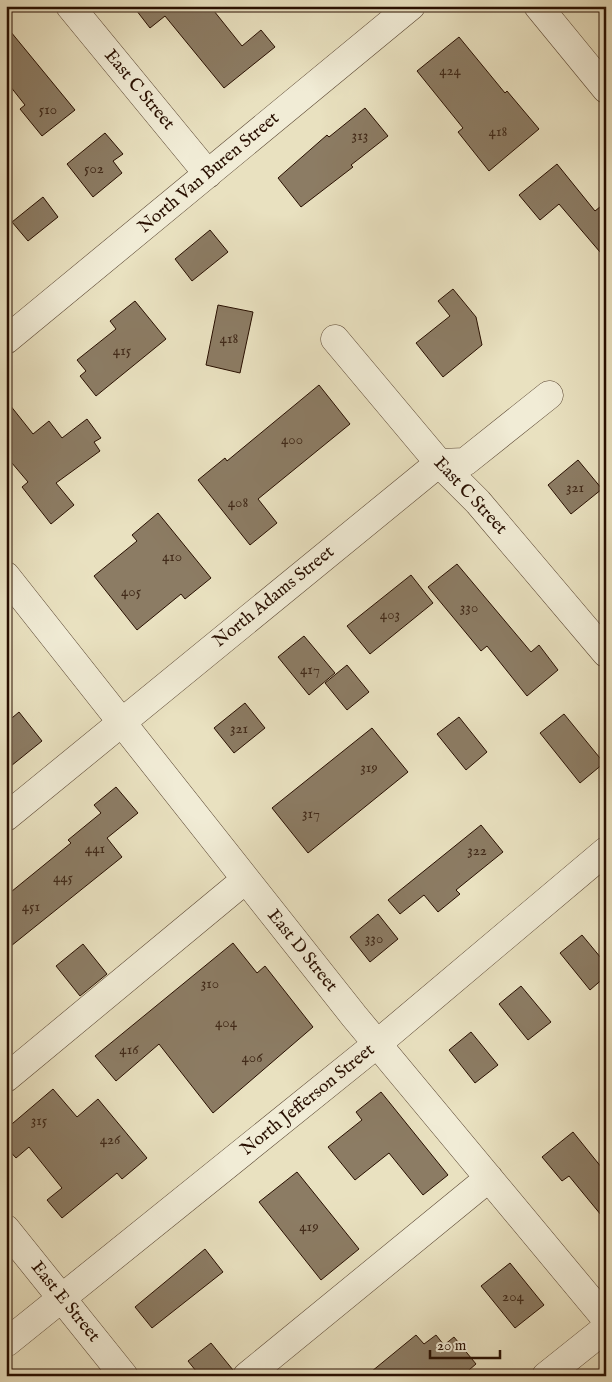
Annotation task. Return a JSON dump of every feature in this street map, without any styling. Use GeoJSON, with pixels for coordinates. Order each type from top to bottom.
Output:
{"type":"FeatureCollection","features":[{"type":"Feature","properties":{"kind":"street","name":"East C Street"},"geometry":{"type":"LineString","coordinates":[[70,6],[208,174]]}},
{"type":"Feature","properties":{"kind":"street","name":"North Van Buren Street"},"geometry":{"type":"LineString","coordinates":[[6,340],[411,6]]}},
{"type":"Feature","properties":{"kind":"street"},"geometry":{"type":"LineString","coordinates":[[538,6],[606,89]]}},
{"type":"Feature","properties":{"kind":"street","name":"East C Street"},"geometry":{"type":"LineString","coordinates":[[335,339],[439,462],[478,502],[606,653]]}},
{"type":"Feature","properties":{"kind":"street"},"geometry":{"type":"LineString","coordinates":[[439,462],[465,462],[549,395]]}},
{"type":"Feature","properties":{"kind":"street","name":"North Adams Street"},"geometry":{"type":"LineString","coordinates":[[6,817],[439,462]]}},
{"type":"Feature","properties":{"kind":"street","name":"East D Street"},"geometry":{"type":"LineString","coordinates":[[6,576],[245,880],[377,1044],[606,1319]]}},
{"type":"Feature","properties":{"kind":"street","name":"North Jefferson Street"},"geometry":{"type":"LineString","coordinates":[[6,1343],[63,1299],[377,1044],[606,851]]}},
{"type":"Feature","properties":{"kind":"street"},"geometry":{"type":"LineString","coordinates":[[6,1078],[245,880]]}},
{"type":"Feature","properties":{"kind":"street"},"geometry":{"type":"LineString","coordinates":[[247,1376],[489,1178]]}},
{"type":"Feature","properties":{"kind":"street","name":"East E Street"},"geometry":{"type":"LineString","coordinates":[[6,1229],[124,1376]]}},
{"type":"Feature","properties":{"kind":"street"},"geometry":{"type":"LineString","coordinates":[[546,1376],[606,1328]]}},
{"type":"Feature","properties":{"kind":"building"},"geometry":{"type":"Polygon","coordinates":[[[133,6],[210,6],[242,46],[261,30],[275,47],[224,88],[165,16],[150,28],[133,6]]]}},
{"type":"Feature","properties":{"kind":"building"},"geometry":{"type":"Polygon","coordinates":[[[6,26],[75,110],[42,136],[20,109],[25,105],[6,81],[6,26]]]}},
{"type":"Feature","properties":{"kind":"building"},"geometry":{"type":"Polygon","coordinates":[[[459,37],[505,93],[507,91],[539,129],[489,171],[458,132],[463,128],[417,71],[459,37]]]}},
{"type":"Feature","properties":{"kind":"building"},"geometry":{"type":"Polygon","coordinates":[[[365,108],[388,136],[351,165],[353,167],[301,207],[278,178],[327,135],[329,137],[365,108]]]}},
{"type":"Feature","properties":{"kind":"building"},"geometry":{"type":"Polygon","coordinates":[[[105,133],[123,154],[113,161],[122,173],[93,197],[67,164],[105,133]]]}},
{"type":"Feature","properties":{"kind":"building"},"geometry":{"type":"Polygon","coordinates":[[[557,164],[595,211],[606,202],[606,259],[559,204],[540,220],[519,195],[557,164]]]}},
{"type":"Feature","properties":{"kind":"building"},"geometry":{"type":"Polygon","coordinates":[[[43,197],[58,217],[28,241],[12,222],[43,197]]]}},
{"type":"Feature","properties":{"kind":"building"},"geometry":{"type":"Polygon","coordinates":[[[210,230],[228,252],[192,281],[175,259],[210,230]]]}},
{"type":"Feature","properties":{"kind":"building"},"geometry":{"type":"Polygon","coordinates":[[[453,289],[476,317],[482,345],[443,377],[416,343],[450,316],[438,301],[453,289]]]}},
{"type":"Feature","properties":{"kind":"building"},"geometry":{"type":"Polygon","coordinates":[[[135,301],[166,339],[96,396],[80,376],[86,371],[77,360],[116,329],[110,321],[135,301]]]}},
{"type":"Feature","properties":{"kind":"building"},"geometry":{"type":"Polygon","coordinates":[[[218,305],[253,312],[240,373],[206,365],[218,305]]]}},
{"type":"Feature","properties":{"kind":"building"},"geometry":{"type":"Polygon","coordinates":[[[319,385],[350,424],[258,499],[277,523],[250,545],[198,480],[225,458],[227,461],[319,385]]]}},
{"type":"Feature","properties":{"kind":"building"},"geometry":{"type":"Polygon","coordinates":[[[6,400],[33,434],[49,421],[62,438],[87,419],[101,438],[94,442],[100,451],[56,483],[74,505],[51,524],[22,487],[28,482],[6,456],[6,400]]]}},
{"type":"Feature","properties":{"kind":"building"},"geometry":{"type":"Polygon","coordinates":[[[578,460],[602,489],[571,514],[548,485],[578,460]]]}},
{"type":"Feature","properties":{"kind":"building"},"geometry":{"type":"Polygon","coordinates":[[[158,513],[211,578],[185,599],[181,594],[137,630],[94,576],[137,541],[132,535],[158,513]]]}},
{"type":"Feature","properties":{"kind":"building"},"geometry":{"type":"Polygon","coordinates":[[[457,564],[531,652],[539,645],[558,670],[527,696],[487,646],[481,651],[428,587],[457,564]]]}},
{"type":"Feature","properties":{"kind":"building"},"geometry":{"type":"Polygon","coordinates":[[[411,575],[433,603],[370,654],[347,626],[411,575]]]}},
{"type":"Feature","properties":{"kind":"building"},"geometry":{"type":"Polygon","coordinates":[[[304,636],[335,673],[309,695],[278,657],[304,636]]]}},
{"type":"Feature","properties":{"kind":"building"},"geometry":{"type":"Polygon","coordinates":[[[347,665],[369,692],[347,710],[325,683],[347,665]]]}},
{"type":"Feature","properties":{"kind":"building"},"geometry":{"type":"Polygon","coordinates":[[[245,703],[265,728],[234,753],[214,728],[245,703]]]}},
{"type":"Feature","properties":{"kind":"building"},"geometry":{"type":"Polygon","coordinates":[[[19,712],[42,741],[6,770],[6,723],[19,712]]]}},
{"type":"Feature","properties":{"kind":"building"},"geometry":{"type":"Polygon","coordinates":[[[564,714],[604,763],[580,783],[540,733],[564,714]]]}},
{"type":"Feature","properties":{"kind":"building"},"geometry":{"type":"Polygon","coordinates":[[[459,717],[487,752],[466,770],[437,734],[459,717]]]}},
{"type":"Feature","properties":{"kind":"building"},"geometry":{"type":"Polygon","coordinates":[[[372,728],[408,772],[308,853],[272,808],[372,728]]]}},
{"type":"Feature","properties":{"kind":"building"},"geometry":{"type":"Polygon","coordinates":[[[116,787],[138,813],[107,838],[122,857],[6,950],[6,896],[71,843],[68,840],[101,813],[94,805],[116,787]]]}},
{"type":"Feature","properties":{"kind":"building"},"geometry":{"type":"Polygon","coordinates":[[[481,825],[503,852],[456,890],[460,894],[438,912],[424,895],[400,914],[388,900],[481,825]]]}},
{"type":"Feature","properties":{"kind":"building"},"geometry":{"type":"Polygon","coordinates":[[[378,914],[398,939],[370,962],[350,937],[378,914]]]}},
{"type":"Feature","properties":{"kind":"building"},"geometry":{"type":"Polygon","coordinates":[[[582,935],[606,964],[606,976],[590,990],[560,953],[582,935]]]}},
{"type":"Feature","properties":{"kind":"building"},"geometry":{"type":"Polygon","coordinates":[[[233,943],[257,973],[265,966],[313,1027],[213,1113],[159,1044],[116,1081],[95,1056],[233,943]]]}},
{"type":"Feature","properties":{"kind":"building"},"geometry":{"type":"Polygon","coordinates":[[[83,944],[107,974],[80,996],[56,966],[83,944]]]}},
{"type":"Feature","properties":{"kind":"building"},"geometry":{"type":"Polygon","coordinates":[[[521,986],[551,1022],[528,1040],[499,1004],[521,986]]]}},
{"type":"Feature","properties":{"kind":"building"},"geometry":{"type":"Polygon","coordinates":[[[471,1032],[498,1065],[475,1083],[449,1050],[471,1032]]]}},
{"type":"Feature","properties":{"kind":"building"},"geometry":{"type":"Polygon","coordinates":[[[53,1089],[77,1117],[98,1099],[147,1158],[122,1179],[117,1173],[62,1218],[47,1200],[62,1188],[29,1147],[16,1158],[6,1147],[6,1129],[53,1089]]]}},
{"type":"Feature","properties":{"kind":"building"},"geometry":{"type":"Polygon","coordinates":[[[381,1092],[448,1175],[423,1195],[389,1153],[355,1180],[328,1147],[362,1120],[356,1112],[381,1092]]]}},
{"type":"Feature","properties":{"kind":"building"},"geometry":{"type":"Polygon","coordinates":[[[573,1132],[606,1173],[606,1221],[569,1176],[562,1181],[542,1157],[573,1132]]]}},
{"type":"Feature","properties":{"kind":"building"},"geometry":{"type":"Polygon","coordinates":[[[297,1172],[359,1249],[321,1280],[259,1202],[297,1172]]]}},
{"type":"Feature","properties":{"kind":"building"},"geometry":{"type":"Polygon","coordinates":[[[205,1249],[223,1272],[152,1328],[135,1307],[205,1249]]]}},
{"type":"Feature","properties":{"kind":"building"},"geometry":{"type":"Polygon","coordinates":[[[510,1263],[544,1305],[515,1328],[481,1286],[510,1263]]]}},
{"type":"Feature","properties":{"kind":"building"},"geometry":{"type":"Polygon","coordinates":[[[416,1335],[424,1344],[436,1335],[444,1345],[454,1337],[476,1364],[462,1376],[366,1376],[416,1335]]]}},
{"type":"Feature","properties":{"kind":"building"},"geometry":{"type":"Polygon","coordinates":[[[211,1343],[233,1370],[232,1376],[200,1376],[188,1361],[211,1343]]]}}]}
